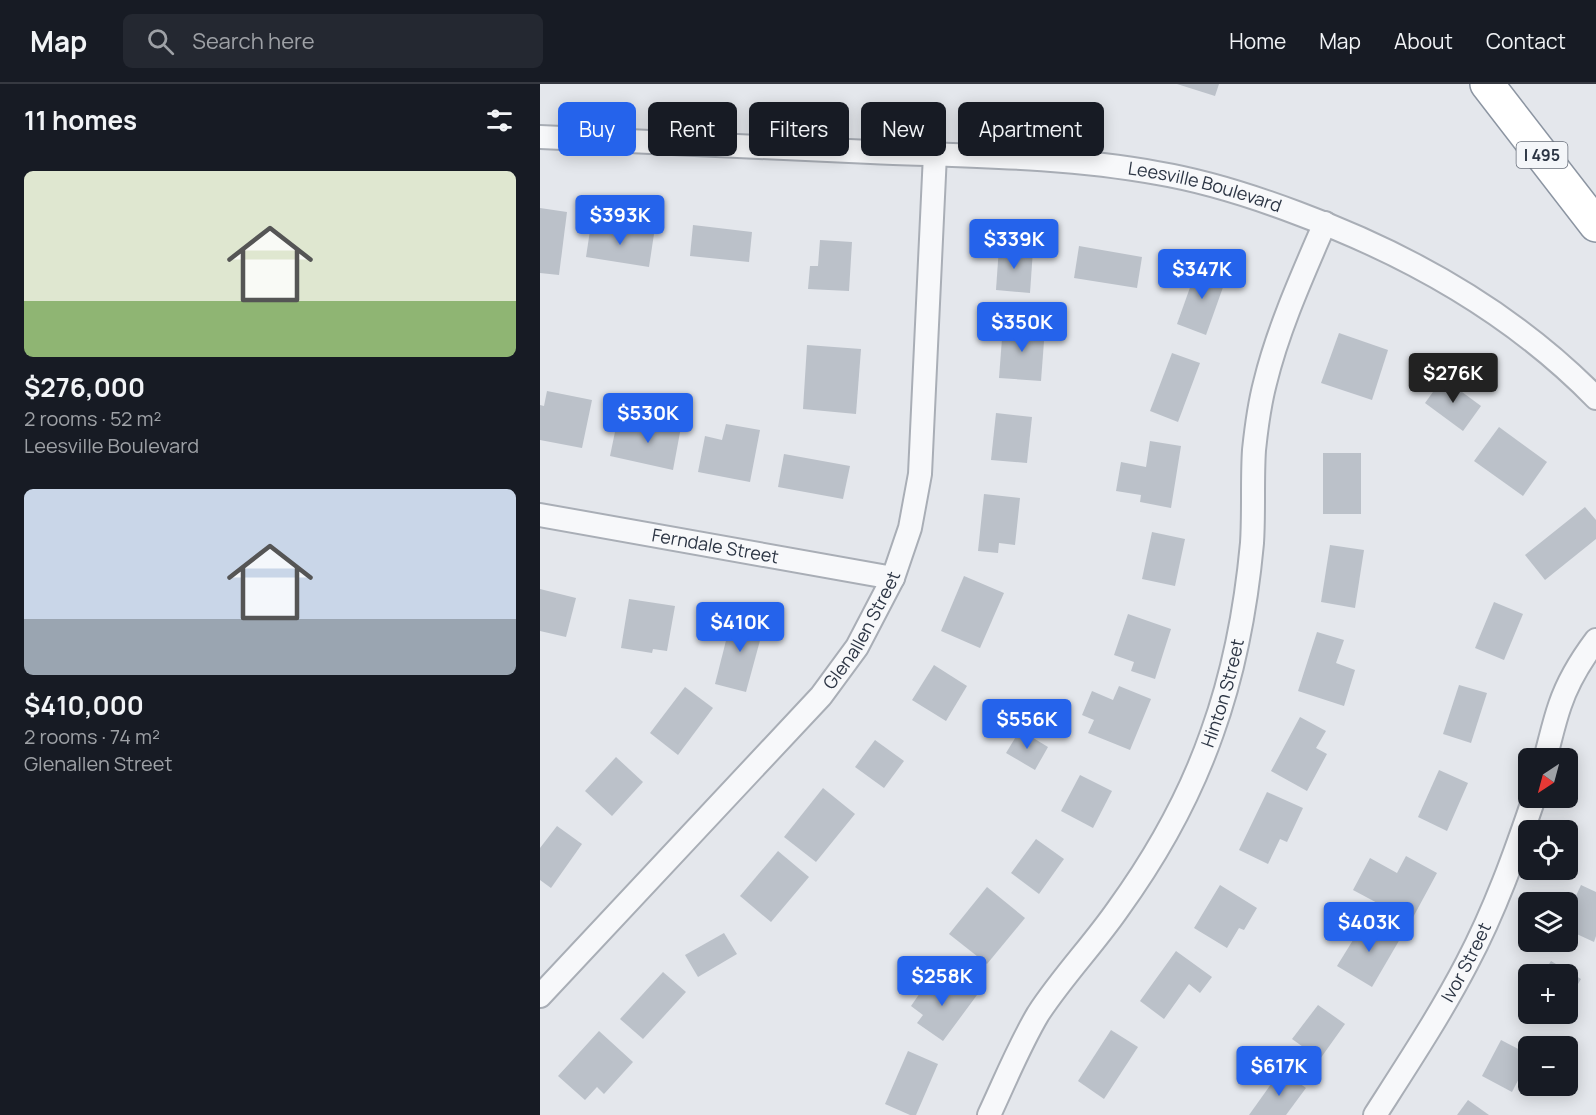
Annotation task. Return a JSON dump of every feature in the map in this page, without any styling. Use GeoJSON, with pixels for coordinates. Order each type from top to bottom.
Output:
{"type":"FeatureCollection","features":[{"type":"Feature","properties":{"kind":"highway","name":"I 495"},"geometry":{"type":"LineString","coordinates":[[1487,84],[1596,225]]}},
{"type":"Feature","properties":{"kind":"street","name":"Leesville Boulevard"},"geometry":{"type":"LineString","coordinates":[[540,136],[861,151]]}},
{"type":"Feature","properties":{"kind":"street","name":"Leesville Boulevard"},"geometry":{"type":"LineString","coordinates":[[946,155],[1070,161],[1158,172],[1256,197],[1388,250],[1436,275],[1488,308],[1540,346],[1596,398]]}},
{"type":"Feature","properties":{"kind":"street","name":"Glenallen Street"},"geometry":{"type":"LineString","coordinates":[[540,996],[821,696],[858,647],[892,579],[910,528],[920,474],[935,156]]}},
{"type":"Feature","properties":{"kind":"street","name":"Hinton Street"},"geometry":{"type":"LineString","coordinates":[[989,1115],[1037,1015],[1117,911],[1149,865],[1184,801],[1212,734],[1232,669],[1246,601],[1252,541],[1254,449],[1265,383],[1281,331],[1325,223]]}},
{"type":"Feature","properties":{"kind":"street","name":"Ferndale Street"},"geometry":{"type":"LineString","coordinates":[[540,515],[892,579]]}},
{"type":"Feature","properties":{"kind":"street"},"geometry":{"type":"LineString","coordinates":[[1548,748],[1560,705],[1569,683],[1580,662],[1596,640]]}},
{"type":"Feature","properties":{"kind":"street","name":"Ivor Street"},"geometry":{"type":"LineString","coordinates":[[1375,1115],[1417,1051],[1468,962],[1514,858],[1531,808]]}},
{"type":"Feature","properties":{"kind":"building"},"geometry":{"type":"Polygon","coordinates":[[[1177,84],[1219,84],[1215,96],[1177,84]]]}},
{"type":"Feature","properties":{"kind":"building"},"geometry":{"type":"Polygon","coordinates":[[[540,208],[567,212],[559,275],[540,273],[540,208]]]}},
{"type":"Feature","properties":{"kind":"building"},"geometry":{"type":"Polygon","coordinates":[[[591,224],[654,234],[649,267],[586,257],[591,224]]]}},
{"type":"Feature","properties":{"kind":"building"},"geometry":{"type":"Polygon","coordinates":[[[693,225],[752,232],[749,262],[690,256],[693,225]]]}},
{"type":"Feature","properties":{"kind":"building"},"geometry":{"type":"Polygon","coordinates":[[[820,240],[852,242],[849,291],[808,289],[810,266],[818,266],[820,240]]]}},
{"type":"Feature","properties":{"kind":"building"},"geometry":{"type":"Polygon","coordinates":[[[1079,246],[1142,257],[1137,288],[1074,278],[1079,246]]]}},
{"type":"Feature","properties":{"kind":"building"},"geometry":{"type":"Polygon","coordinates":[[[999,247],[1033,250],[1030,293],[996,290],[999,247]]]}},
{"type":"Feature","properties":{"kind":"building"},"geometry":{"type":"Polygon","coordinates":[[[1198,265],[1227,276],[1206,335],[1177,324],[1198,265]]]}},
{"type":"Feature","properties":{"kind":"building"},"geometry":{"type":"Polygon","coordinates":[[[1003,325],[1045,328],[1041,381],[999,378],[1003,325]]]}},
{"type":"Feature","properties":{"kind":"building"},"geometry":{"type":"Polygon","coordinates":[[[1339,333],[1388,350],[1372,400],[1321,383],[1339,333]]]}},
{"type":"Feature","properties":{"kind":"building"},"geometry":{"type":"Polygon","coordinates":[[[807,345],[861,349],[856,414],[803,409],[807,345]]]}},
{"type":"Feature","properties":{"kind":"building"},"geometry":{"type":"Polygon","coordinates":[[[1172,353],[1200,363],[1178,422],[1150,411],[1172,353]]]}},
{"type":"Feature","properties":{"kind":"building"},"geometry":{"type":"Polygon","coordinates":[[[1443,378],[1481,406],[1463,431],[1425,403],[1443,378]]]}},
{"type":"Feature","properties":{"kind":"building"},"geometry":{"type":"Polygon","coordinates":[[[547,391],[592,400],[582,448],[540,440],[540,405],[544,406],[547,391]]]}},
{"type":"Feature","properties":{"kind":"building"},"geometry":{"type":"Polygon","coordinates":[[[996,413],[1032,417],[1027,463],[991,460],[996,413]]]}},
{"type":"Feature","properties":{"kind":"building"},"geometry":{"type":"Polygon","coordinates":[[[641,419],[681,427],[673,470],[610,456],[616,427],[638,431],[641,419]]]}},
{"type":"Feature","properties":{"kind":"building"},"geometry":{"type":"Polygon","coordinates":[[[726,424],[760,430],[750,482],[698,472],[705,436],[722,440],[726,424]]]}},
{"type":"Feature","properties":{"kind":"building"},"geometry":{"type":"Polygon","coordinates":[[[1499,427],[1547,462],[1523,496],[1474,461],[1499,427]]]}},
{"type":"Feature","properties":{"kind":"building"},"geometry":{"type":"Polygon","coordinates":[[[1150,441],[1181,446],[1171,508],[1140,502],[1141,495],[1116,491],[1121,462],[1146,467],[1150,441]]]}},
{"type":"Feature","properties":{"kind":"building"},"geometry":{"type":"Polygon","coordinates":[[[1323,453],[1361,453],[1361,514],[1323,514],[1323,453]]]}},
{"type":"Feature","properties":{"kind":"building"},"geometry":{"type":"Polygon","coordinates":[[[784,454],[850,466],[843,499],[778,487],[784,454]]]}},
{"type":"Feature","properties":{"kind":"building"},"geometry":{"type":"Polygon","coordinates":[[[984,494],[1020,498],[1015,545],[999,543],[998,553],[978,551],[984,494]]]}},
{"type":"Feature","properties":{"kind":"building"},"geometry":{"type":"Polygon","coordinates":[[[1585,507],[1596,520],[1596,539],[1545,580],[1525,555],[1585,507]]]}},
{"type":"Feature","properties":{"kind":"building"},"geometry":{"type":"Polygon","coordinates":[[[1152,532],[1185,539],[1175,586],[1142,579],[1152,532]]]}},
{"type":"Feature","properties":{"kind":"building"},"geometry":{"type":"Polygon","coordinates":[[[1330,545],[1364,550],[1355,608],[1321,602],[1330,545]]]}},
{"type":"Feature","properties":{"kind":"building"},"geometry":{"type":"Polygon","coordinates":[[[964,576],[1004,593],[980,648],[941,631],[964,576]]]}},
{"type":"Feature","properties":{"kind":"building"},"geometry":{"type":"Polygon","coordinates":[[[540,589],[576,598],[566,637],[540,631],[540,589]]]}},
{"type":"Feature","properties":{"kind":"building"},"geometry":{"type":"Polygon","coordinates":[[[629,599],[675,606],[667,651],[653,649],[652,653],[621,648],[629,599]]]}},
{"type":"Feature","properties":{"kind":"building"},"geometry":{"type":"Polygon","coordinates":[[[1494,602],[1523,614],[1504,660],[1475,648],[1494,602]]]}},
{"type":"Feature","properties":{"kind":"building"},"geometry":{"type":"Polygon","coordinates":[[[733,613],[765,622],[746,692],[715,684],[733,613]]]}},
{"type":"Feature","properties":{"kind":"building"},"geometry":{"type":"Polygon","coordinates":[[[1128,614],[1171,629],[1155,679],[1131,671],[1134,662],[1114,655],[1128,614]]]}},
{"type":"Feature","properties":{"kind":"building"},"geometry":{"type":"Polygon","coordinates":[[[1317,632],[1344,640],[1336,663],[1355,670],[1344,706],[1298,691],[1317,632]]]}},
{"type":"Feature","properties":{"kind":"building"},"geometry":{"type":"Polygon","coordinates":[[[934,665],[967,686],[946,721],[912,700],[934,665]]]}},
{"type":"Feature","properties":{"kind":"building"},"geometry":{"type":"Polygon","coordinates":[[[1459,685],[1487,693],[1471,743],[1443,734],[1459,685]]]}},
{"type":"Feature","properties":{"kind":"building"},"geometry":{"type":"Polygon","coordinates":[[[1119,686],[1151,699],[1130,750],[1088,733],[1094,720],[1082,715],[1092,691],[1113,700],[1119,686]]]}},
{"type":"Feature","properties":{"kind":"building"},"geometry":{"type":"Polygon","coordinates":[[[685,687],[713,708],[678,755],[650,733],[685,687]]]}},
{"type":"Feature","properties":{"kind":"building"},"geometry":{"type":"Polygon","coordinates":[[[1300,717],[1326,731],[1316,748],[1327,754],[1307,791],[1271,771],[1300,717]]]}},
{"type":"Feature","properties":{"kind":"building"},"geometry":{"type":"Polygon","coordinates":[[[1020,730],[1048,747],[1035,770],[1006,753],[1020,730]]]}},
{"type":"Feature","properties":{"kind":"building"},"geometry":{"type":"Polygon","coordinates":[[[875,740],[904,761],[884,788],[855,767],[875,740]]]}},
{"type":"Feature","properties":{"kind":"building"},"geometry":{"type":"Polygon","coordinates":[[[616,757],[643,782],[612,816],[585,791],[616,757]]]}},
{"type":"Feature","properties":{"kind":"building"},"geometry":{"type":"Polygon","coordinates":[[[1439,770],[1468,783],[1447,831],[1418,817],[1439,770]]]}},
{"type":"Feature","properties":{"kind":"building"},"geometry":{"type":"Polygon","coordinates":[[[1080,775],[1112,791],[1093,828],[1061,811],[1080,775]]]}},
{"type":"Feature","properties":{"kind":"building"},"geometry":{"type":"Polygon","coordinates":[[[823,788],[855,814],[816,862],[784,837],[823,788]]]}},
{"type":"Feature","properties":{"kind":"building"},"geometry":{"type":"Polygon","coordinates":[[[1267,792],[1303,808],[1287,842],[1280,839],[1268,864],[1239,850],[1267,792]]]}},
{"type":"Feature","properties":{"kind":"building"},"geometry":{"type":"Polygon","coordinates":[[[557,826],[582,844],[551,888],[540,880],[540,848],[557,826]]]}},
{"type":"Feature","properties":{"kind":"building"},"geometry":{"type":"Polygon","coordinates":[[[1036,839],[1064,859],[1039,894],[1011,873],[1036,839]]]}},
{"type":"Feature","properties":{"kind":"building"},"geometry":{"type":"Polygon","coordinates":[[[778,851],[809,877],[771,922],[740,896],[778,851]]]}},
{"type":"Feature","properties":{"kind":"building"},"geometry":{"type":"Polygon","coordinates":[[[1406,856],[1437,873],[1411,921],[1353,890],[1370,858],[1397,873],[1406,856]]]}},
{"type":"Feature","properties":{"kind":"building"},"geometry":{"type":"Polygon","coordinates":[[[1220,885],[1257,908],[1244,930],[1239,928],[1227,948],[1194,928],[1220,885]]]}},
{"type":"Feature","properties":{"kind":"building"},"geometry":{"type":"Polygon","coordinates":[[[1581,885],[1596,892],[1594,942],[1578,935],[1578,892],[1581,885]]]}},
{"type":"Feature","properties":{"kind":"building"},"geometry":{"type":"Polygon","coordinates":[[[987,887],[1025,918],[987,964],[949,934],[987,887]]]}},
{"type":"Feature","properties":{"kind":"building"},"geometry":{"type":"Polygon","coordinates":[[[1366,919],[1400,939],[1372,987],[1337,966],[1366,919]]]}},
{"type":"Feature","properties":{"kind":"building"},"geometry":{"type":"Polygon","coordinates":[[[724,933],[737,954],[698,977],[685,955],[724,933]]]}},
{"type":"Feature","properties":{"kind":"building"},"geometry":{"type":"Polygon","coordinates":[[[1176,951],[1212,977],[1200,993],[1189,984],[1164,1019],[1140,1001],[1176,951]]]}},
{"type":"Feature","properties":{"kind":"building"},"geometry":{"type":"Polygon","coordinates":[[[663,972],[686,992],[643,1039],[620,1019],[663,972]]]}},
{"type":"Feature","properties":{"kind":"building"},"geometry":{"type":"Polygon","coordinates":[[[931,977],[951,992],[959,981],[977,995],[943,1041],[917,1023],[923,1015],[911,1006],[931,977]]]}},
{"type":"Feature","properties":{"kind":"building"},"geometry":{"type":"Polygon","coordinates":[[[1318,1005],[1345,1024],[1320,1059],[1292,1039],[1318,1005]]]}},
{"type":"Feature","properties":{"kind":"building"},"geometry":{"type":"Polygon","coordinates":[[[1111,1030],[1138,1047],[1104,1099],[1078,1081],[1111,1030]]]}},
{"type":"Feature","properties":{"kind":"building"},"geometry":{"type":"Polygon","coordinates":[[[599,1031],[633,1062],[604,1094],[597,1087],[585,1100],[558,1076],[599,1031]]]}},
{"type":"Feature","properties":{"kind":"building"},"geometry":{"type":"Polygon","coordinates":[[[1501,1040],[1518,1049],[1518,1080],[1512,1092],[1482,1076],[1501,1040]]]}},
{"type":"Feature","properties":{"kind":"building"},"geometry":{"type":"Polygon","coordinates":[[[908,1051],[938,1064],[916,1115],[910,1115],[885,1104],[908,1051]]]}},
{"type":"Feature","properties":{"kind":"building"},"geometry":{"type":"Polygon","coordinates":[[[1281,1070],[1306,1088],[1286,1115],[1249,1115],[1281,1070]]]}},
{"type":"Feature","properties":{"kind":"building"},"geometry":{"type":"Polygon","coordinates":[[[1468,1100],[1489,1115],[1457,1115],[1468,1100]]]}}]}
